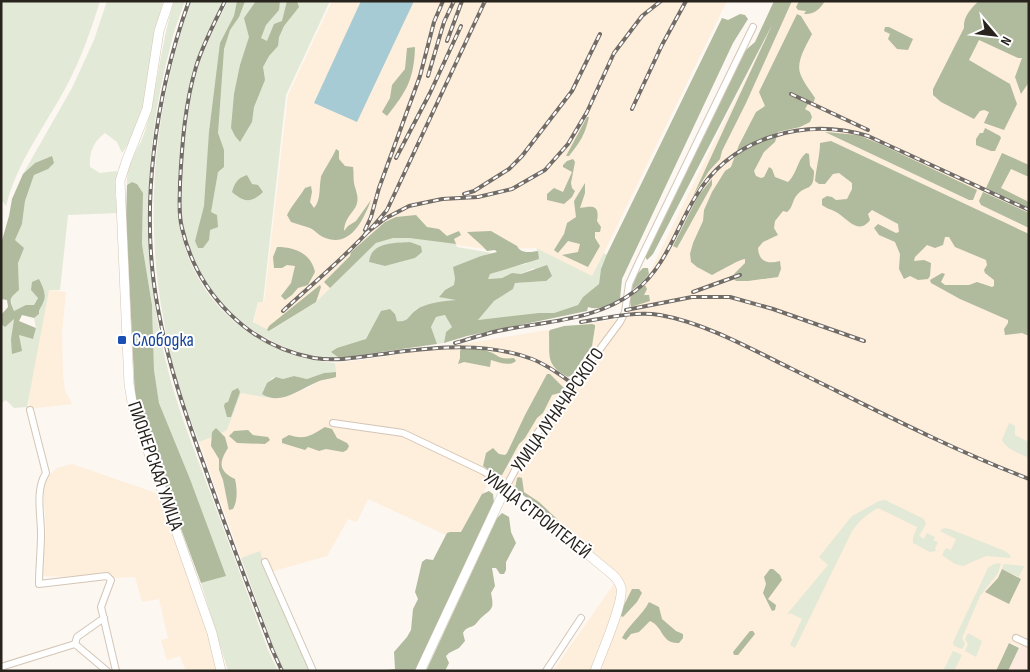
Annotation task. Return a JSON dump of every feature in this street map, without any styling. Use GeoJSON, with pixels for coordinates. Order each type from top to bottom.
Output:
{"type":"FeatureCollection","features":[{"type":"Feature","properties":{"kind":"main road","name":"ПИОНЕРСКАЯ УЛИЦА"},"geometry":{"type":"LineString","coordinates":[[169,1],[159,31],[147,109],[120,181],[119,194],[129,384],[133,408],[212,633],[221,671]]}},
{"type":"Feature","properties":{"kind":"main road","name":"УЛИЦА ЛУНАЧАРСКОГО"},"geometry":{"type":"LineString","coordinates":[[420,671],[506,487]]}},
{"type":"Feature","properties":{"kind":"main road","name":"УЛИЦА СТРОИТЕЛЕЙ"},"geometry":{"type":"LineString","coordinates":[[506,487],[613,575],[620,584],[622,592],[620,603],[595,671]]}},
{"type":"Feature","properties":{"kind":"street","name":"УЛИЦА ЛУНАЧАРСКОГО"},"geometry":{"type":"LineString","coordinates":[[506,487],[536,435],[624,316],[629,284],[753,27]]}},
{"type":"Feature","properties":{"kind":"street"},"geometry":{"type":"LineString","coordinates":[[30,410],[46,473],[41,480],[40,488],[41,536],[38,584],[107,576],[111,580],[101,606],[116,671]]}},
{"type":"Feature","properties":{"kind":"street","name":"УЛИЦА СТРОИТЕЛЕЙ"},"geometry":{"type":"LineString","coordinates":[[332,423],[403,433],[483,472],[506,487]]}},
{"type":"Feature","properties":{"kind":"street"},"geometry":{"type":"LineString","coordinates":[[265,562],[313,671]]}},
{"type":"Feature","properties":{"kind":"street"},"geometry":{"type":"LineString","coordinates":[[75,644],[77,638],[104,618]]}},
{"type":"Feature","properties":{"kind":"street"},"geometry":{"type":"LineString","coordinates":[[546,671],[581,618]]}},
{"type":"Feature","properties":{"kind":"street"},"geometry":{"type":"LineString","coordinates":[[1016,638],[1029,644]]}},
{"type":"Feature","properties":{"kind":"street"},"geometry":{"type":"LineString","coordinates":[[1,667],[75,644]]}},
{"type":"Feature","properties":{"kind":"street"},"geometry":{"type":"LineString","coordinates":[[75,644],[107,671]]}},
{"type":"Feature","properties":{"kind":"shaded area"},"geometry":{"type":"Polygon","coordinates":[[[332,1],[727,1],[592,277],[536,248],[486,249],[409,238],[376,243],[316,302],[269,331],[254,322],[258,302],[264,302],[288,95],[332,1]]]}},
{"type":"Feature","properties":{"kind":"shaded area"},"geometry":{"type":"Polygon","coordinates":[[[784,1],[1029,1],[1029,647],[1022,643],[1019,648],[1009,643],[996,671],[553,671],[618,578],[491,478],[459,541],[368,499],[357,522],[348,519],[327,556],[267,573],[260,551],[241,558],[199,442],[227,430],[241,393],[269,398],[284,397],[310,387],[316,382],[336,377],[335,363],[617,319],[624,325],[629,297],[649,274],[784,1]]]}},
{"type":"Feature","properties":{"kind":"shaded area"},"geometry":{"type":"Polygon","coordinates":[[[49,290],[66,292],[62,332],[63,376],[65,391],[72,404],[28,409],[31,381],[49,290]]]}},
{"type":"Feature","properties":{"kind":"shaded area"},"geometry":{"type":"Polygon","coordinates":[[[72,464],[159,494],[210,635],[218,671],[186,671],[180,656],[167,660],[161,640],[168,638],[159,599],[142,602],[135,577],[112,578],[107,572],[73,577],[42,576],[41,563],[46,534],[43,481],[57,468],[72,464]]]}},
{"type":"Feature","properties":{"kind":"shaded area"},"geometry":{"type":"Polygon","coordinates":[[[1022,643],[1029,647],[1029,671],[1008,671],[1022,643]]]}},
{"type":"Feature","properties":{"kind":"green space"},"geometry":{"type":"Polygon","coordinates":[[[1,1],[100,1],[76,66],[66,87],[24,159],[6,206],[1,199],[1,1]]]}},
{"type":"Feature","properties":{"kind":"green space"},"geometry":{"type":"Polygon","coordinates":[[[107,1],[163,1],[143,108],[135,132],[122,153],[117,142],[105,133],[97,140],[93,148],[90,157],[90,167],[100,173],[117,171],[115,195],[118,213],[68,215],[60,290],[49,290],[27,407],[14,408],[6,400],[1,403],[1,324],[5,326],[14,319],[11,339],[21,351],[19,335],[33,339],[36,328],[34,318],[39,314],[44,302],[31,290],[38,298],[34,305],[14,311],[11,299],[19,289],[18,263],[23,248],[15,240],[22,224],[25,201],[34,175],[43,170],[52,157],[35,163],[23,174],[72,88],[94,40],[107,1]]]}},
{"type":"Feature","properties":{"kind":"green space"},"geometry":{"type":"Polygon","coordinates":[[[174,1],[185,1],[174,33],[162,83],[150,161],[149,240],[157,319],[169,374],[184,423],[268,650],[278,671],[228,671],[201,583],[225,576],[190,479],[159,403],[154,370],[152,305],[142,244],[143,193],[137,184],[132,182],[127,185],[127,176],[146,128],[174,1]]]}},
{"type":"Feature","properties":{"kind":"green space"},"geometry":{"type":"Polygon","coordinates":[[[191,1],[223,1],[224,3],[195,65],[187,102],[178,194],[180,226],[187,254],[199,279],[215,302],[234,321],[256,337],[281,350],[307,358],[335,363],[336,372],[324,373],[307,379],[294,376],[283,379],[272,378],[262,394],[269,398],[241,393],[227,430],[221,433],[216,429],[212,432],[212,437],[199,442],[170,354],[158,281],[154,241],[156,160],[161,119],[169,79],[191,1]]]}},
{"type":"Feature","properties":{"kind":"green space"},"geometry":{"type":"Polygon","coordinates":[[[228,1],[330,1],[286,95],[263,302],[258,302],[253,322],[270,331],[316,302],[376,243],[393,238],[409,238],[456,244],[457,247],[492,253],[481,256],[455,278],[454,285],[439,296],[459,300],[416,309],[403,322],[396,321],[371,331],[366,339],[331,352],[339,358],[330,358],[292,350],[270,340],[248,327],[229,311],[213,292],[199,272],[189,250],[183,226],[181,182],[187,120],[198,67],[204,50],[228,1]],[[410,242],[385,245],[374,251],[369,262],[385,266],[415,258],[421,246],[410,242]]]}},
{"type":"Feature","properties":{"kind":"green space"},"geometry":{"type":"Polygon","coordinates":[[[237,1],[245,1],[239,17],[230,30],[224,49],[218,133],[224,150],[224,167],[218,172],[211,212],[217,215],[218,227],[210,230],[209,240],[203,248],[198,248],[195,241],[204,206],[209,132],[220,43],[234,16],[237,1]]]}},
{"type":"Feature","properties":{"kind":"green space"},"geometry":{"type":"Polygon","coordinates":[[[256,1],[280,1],[279,10],[266,25],[261,38],[267,41],[274,24],[282,21],[287,1],[297,1],[299,7],[284,26],[279,37],[278,46],[269,56],[263,67],[265,80],[254,107],[252,122],[240,142],[231,128],[234,94],[240,65],[249,37],[244,18],[256,1]]]}},
{"type":"Feature","properties":{"kind":"green space"},"geometry":{"type":"Polygon","coordinates":[[[774,1],[792,1],[720,159],[709,171],[693,196],[772,25],[653,254],[647,260],[645,256],[743,54],[755,42],[774,1]]]}},
{"type":"Feature","properties":{"kind":"green space"},"geometry":{"type":"Polygon","coordinates":[[[799,1],[825,1],[816,11],[811,14],[804,14],[806,11],[798,10],[796,7],[799,1]]]}},
{"type":"Feature","properties":{"kind":"green space"},"geometry":{"type":"Polygon","coordinates":[[[979,1],[1029,1],[1029,82],[1021,94],[1015,77],[1022,58],[1018,58],[979,40],[969,60],[1010,84],[1017,104],[1004,130],[984,123],[989,112],[980,111],[974,119],[941,102],[933,95],[933,89],[964,28],[966,16],[979,1]]]}},
{"type":"Feature","properties":{"kind":"green space"},"geometry":{"type":"Polygon","coordinates":[[[740,14],[745,15],[748,19],[733,43],[622,279],[620,299],[600,308],[588,307],[587,311],[467,336],[444,343],[446,332],[452,327],[445,315],[436,317],[431,327],[437,344],[339,358],[331,352],[337,348],[366,339],[381,311],[390,309],[395,314],[397,321],[403,321],[424,306],[456,300],[439,297],[445,290],[454,285],[453,267],[497,252],[495,250],[487,251],[467,232],[491,231],[523,251],[538,251],[539,259],[490,274],[488,279],[502,278],[512,273],[521,274],[547,265],[552,276],[546,281],[515,283],[513,289],[494,301],[478,320],[554,313],[578,305],[583,297],[599,284],[601,269],[607,254],[722,18],[728,20],[740,14]]]}},
{"type":"Feature","properties":{"kind":"green space"},"geometry":{"type":"Polygon","coordinates":[[[797,14],[801,16],[812,34],[799,63],[799,68],[803,80],[815,98],[813,104],[808,104],[805,109],[810,112],[812,117],[810,122],[800,127],[778,132],[775,142],[764,152],[754,171],[756,176],[761,178],[764,177],[769,167],[772,169],[775,177],[788,182],[806,153],[809,154],[810,166],[814,171],[813,182],[797,195],[789,210],[787,212],[783,211],[775,221],[774,228],[778,235],[763,242],[758,248],[760,257],[765,261],[780,261],[781,269],[778,277],[736,281],[733,278],[734,274],[745,263],[745,259],[712,275],[691,262],[690,254],[693,243],[703,221],[704,210],[712,192],[725,171],[731,167],[739,145],[756,112],[765,106],[759,92],[797,14]]]}},
{"type":"Feature","properties":{"kind":"green space"},"geometry":{"type":"Polygon","coordinates":[[[885,27],[889,27],[913,39],[908,50],[897,49],[888,39],[890,34],[884,31],[885,27]]]}},
{"type":"Feature","properties":{"kind":"green space"},"geometry":{"type":"Polygon","coordinates":[[[415,47],[413,68],[408,84],[400,99],[387,116],[382,112],[390,98],[392,85],[405,69],[407,48],[415,47]]]}},
{"type":"Feature","properties":{"kind":"green space"},"geometry":{"type":"Polygon","coordinates":[[[587,117],[589,117],[582,138],[569,156],[566,156],[587,117]]]}},
{"type":"Feature","properties":{"kind":"green space"},"geometry":{"type":"Polygon","coordinates":[[[985,128],[1001,138],[995,151],[976,145],[976,139],[980,133],[983,133],[985,128]]]}},
{"type":"Feature","properties":{"kind":"green space"},"geometry":{"type":"Polygon","coordinates":[[[825,132],[858,135],[880,144],[977,190],[973,200],[969,200],[825,132]]]}},
{"type":"Feature","properties":{"kind":"green space"},"geometry":{"type":"Polygon","coordinates":[[[831,141],[1029,234],[1029,336],[1022,333],[1005,335],[1004,329],[1008,320],[960,299],[931,283],[930,280],[942,273],[945,274],[941,282],[945,285],[969,285],[977,282],[992,287],[994,286],[994,280],[984,270],[987,265],[986,260],[955,247],[949,237],[945,237],[943,245],[935,248],[927,245],[915,257],[914,261],[924,260],[931,263],[928,279],[918,280],[910,276],[904,279],[899,269],[900,254],[895,242],[879,235],[874,228],[878,224],[896,233],[899,232],[898,224],[872,210],[868,214],[870,220],[866,224],[857,226],[822,205],[822,199],[827,196],[836,200],[847,199],[852,189],[852,183],[839,173],[833,174],[825,184],[819,184],[815,181],[820,143],[831,141]]]}},
{"type":"Feature","properties":{"kind":"green space"},"geometry":{"type":"Polygon","coordinates":[[[336,149],[339,151],[339,159],[345,166],[353,167],[354,183],[358,198],[356,206],[346,222],[344,231],[356,221],[371,200],[364,216],[354,231],[341,239],[332,240],[321,236],[310,228],[291,222],[287,215],[305,188],[311,186],[310,202],[314,208],[319,198],[321,177],[336,149]]]}},
{"type":"Feature","properties":{"kind":"green space"},"geometry":{"type":"Polygon","coordinates":[[[1002,153],[1029,165],[1029,177],[1011,169],[1001,188],[1029,202],[1029,208],[986,188],[1002,153]]]}},
{"type":"Feature","properties":{"kind":"green space"},"geometry":{"type":"Polygon","coordinates":[[[52,156],[54,163],[48,169],[34,175],[25,201],[22,224],[15,240],[24,248],[18,263],[19,290],[12,297],[11,301],[14,311],[26,305],[34,305],[38,298],[31,290],[32,282],[39,279],[45,297],[39,314],[34,318],[22,315],[19,321],[36,328],[33,339],[19,335],[22,351],[12,354],[11,339],[14,319],[5,327],[1,324],[1,315],[8,307],[7,300],[1,299],[1,244],[12,199],[23,174],[35,163],[52,156]]]}},
{"type":"Feature","properties":{"kind":"green space"},"geometry":{"type":"Polygon","coordinates":[[[573,159],[575,162],[571,183],[575,191],[572,197],[564,204],[547,200],[547,194],[554,188],[563,192],[572,172],[563,167],[563,165],[573,159]]]}},
{"type":"Feature","properties":{"kind":"green space"},"geometry":{"type":"Polygon","coordinates":[[[247,175],[252,184],[258,185],[263,192],[251,200],[244,200],[232,192],[237,181],[247,175]]]}},
{"type":"Feature","properties":{"kind":"green space"},"geometry":{"type":"Polygon","coordinates":[[[712,179],[712,185],[677,248],[673,246],[698,196],[712,179]]]}},
{"type":"Feature","properties":{"kind":"green space"},"geometry":{"type":"Polygon","coordinates":[[[132,182],[137,184],[143,193],[142,244],[152,305],[154,370],[159,403],[226,576],[201,583],[163,480],[135,396],[126,218],[127,185],[132,182]]]}},
{"type":"Feature","properties":{"kind":"green space"},"geometry":{"type":"Polygon","coordinates":[[[585,183],[585,193],[580,208],[594,207],[598,215],[597,221],[601,227],[600,232],[595,232],[595,238],[600,246],[588,267],[562,255],[578,252],[580,244],[568,241],[558,253],[554,250],[564,234],[567,223],[576,217],[574,201],[585,183]]]}},
{"type":"Feature","properties":{"kind":"green space"},"geometry":{"type":"Polygon","coordinates":[[[983,192],[1029,213],[1029,228],[981,205],[979,201],[983,192]]]}},
{"type":"Feature","properties":{"kind":"green space"},"geometry":{"type":"Polygon","coordinates":[[[416,215],[427,227],[439,229],[447,236],[459,231],[461,235],[454,239],[456,244],[409,238],[393,238],[376,243],[330,288],[324,282],[350,256],[351,252],[385,222],[396,217],[416,215]]]}},
{"type":"Feature","properties":{"kind":"green space"},"geometry":{"type":"Polygon","coordinates":[[[410,242],[421,246],[422,252],[415,258],[385,266],[369,262],[371,255],[379,247],[391,243],[410,242]]]}},
{"type":"Feature","properties":{"kind":"green space"},"geometry":{"type":"Polygon","coordinates":[[[277,247],[290,248],[301,252],[310,260],[315,272],[308,285],[298,288],[285,300],[281,296],[291,283],[295,266],[287,265],[282,268],[274,268],[273,257],[277,247]]]}},
{"type":"Feature","properties":{"kind":"green space"},"geometry":{"type":"Polygon","coordinates":[[[536,248],[592,276],[604,253],[607,255],[601,269],[599,284],[583,297],[578,305],[554,313],[478,320],[494,301],[513,289],[515,283],[546,281],[534,268],[521,274],[512,273],[502,278],[487,279],[490,274],[526,264],[538,251],[536,248]]]}},
{"type":"Feature","properties":{"kind":"green space"},"geometry":{"type":"Polygon","coordinates":[[[643,268],[648,268],[649,274],[631,291],[636,275],[643,268]]]}},
{"type":"Feature","properties":{"kind":"green space"},"geometry":{"type":"Polygon","coordinates":[[[320,285],[316,302],[269,331],[267,330],[269,326],[320,285]]]}},
{"type":"Feature","properties":{"kind":"green space"},"geometry":{"type":"Polygon","coordinates":[[[645,285],[647,289],[644,295],[649,295],[650,301],[631,307],[629,296],[645,285]]]}},
{"type":"Feature","properties":{"kind":"green space"},"geometry":{"type":"Polygon","coordinates":[[[446,315],[452,327],[446,332],[444,343],[437,344],[431,328],[436,317],[446,315]]]}},
{"type":"Feature","properties":{"kind":"green space"},"geometry":{"type":"Polygon","coordinates":[[[592,324],[595,327],[592,346],[572,375],[568,377],[552,364],[549,354],[549,332],[564,326],[592,324]]]}},
{"type":"Feature","properties":{"kind":"green space"},"geometry":{"type":"Polygon","coordinates":[[[462,348],[484,350],[501,358],[514,358],[516,361],[507,364],[491,360],[490,367],[464,362],[458,364],[462,348]]]}},
{"type":"Feature","properties":{"kind":"green space"},"geometry":{"type":"Polygon","coordinates":[[[336,372],[336,377],[319,381],[290,395],[276,398],[262,394],[267,383],[276,377],[283,379],[294,376],[307,379],[324,373],[336,372]]]}},
{"type":"Feature","properties":{"kind":"green space"},"geometry":{"type":"Polygon","coordinates":[[[547,374],[550,374],[565,389],[563,392],[552,395],[543,413],[537,418],[525,438],[519,444],[502,475],[497,476],[483,466],[486,453],[493,448],[499,454],[505,455],[507,453],[547,374]]]}},
{"type":"Feature","properties":{"kind":"green space"},"geometry":{"type":"Polygon","coordinates":[[[238,388],[240,392],[231,417],[227,417],[225,403],[228,402],[232,391],[238,388]]]}},
{"type":"Feature","properties":{"kind":"green space"},"geometry":{"type":"Polygon","coordinates":[[[1009,423],[1015,426],[1015,435],[1029,442],[1029,458],[1010,449],[1002,440],[1009,423]]]}},
{"type":"Feature","properties":{"kind":"green space"},"geometry":{"type":"Polygon","coordinates":[[[325,427],[332,429],[337,438],[347,443],[349,446],[347,450],[343,452],[326,449],[319,451],[308,447],[305,450],[282,443],[282,439],[289,435],[308,436],[325,427]]]}},
{"type":"Feature","properties":{"kind":"green space"},"geometry":{"type":"Polygon","coordinates":[[[216,428],[225,437],[228,448],[222,462],[223,469],[225,473],[235,479],[236,483],[236,502],[233,509],[229,510],[219,470],[219,459],[211,446],[212,432],[216,428]]]}},
{"type":"Feature","properties":{"kind":"green space"},"geometry":{"type":"Polygon","coordinates":[[[248,430],[253,435],[268,437],[270,440],[265,444],[237,443],[229,436],[234,431],[248,430]]]}},
{"type":"Feature","properties":{"kind":"green space"},"geometry":{"type":"Polygon","coordinates":[[[517,478],[522,478],[524,492],[539,502],[558,522],[554,522],[544,511],[515,489],[517,478]]]}},
{"type":"Feature","properties":{"kind":"green space"},"geometry":{"type":"Polygon","coordinates":[[[489,491],[493,494],[494,503],[415,671],[378,671],[395,669],[394,652],[411,630],[413,609],[418,599],[415,592],[422,562],[426,559],[433,560],[447,533],[461,532],[482,494],[489,491]]]}},
{"type":"Feature","properties":{"kind":"green space"},"geometry":{"type":"Polygon","coordinates":[[[885,500],[924,519],[926,524],[919,536],[924,539],[927,533],[935,537],[933,540],[938,542],[935,548],[936,551],[930,552],[913,543],[917,527],[878,508],[874,510],[860,521],[852,531],[795,648],[790,645],[802,619],[788,613],[828,565],[819,557],[852,516],[879,501],[885,500]]]}},
{"type":"Feature","properties":{"kind":"green space"},"geometry":{"type":"Polygon","coordinates":[[[502,513],[509,517],[511,532],[516,543],[506,562],[504,574],[500,574],[496,568],[492,568],[495,586],[491,593],[492,607],[476,624],[464,631],[465,641],[459,648],[446,656],[449,663],[445,671],[426,671],[497,518],[502,513]]]}},
{"type":"Feature","properties":{"kind":"green space"},"geometry":{"type":"Polygon","coordinates":[[[944,528],[1005,551],[1011,556],[1010,558],[986,556],[963,566],[955,564],[942,555],[946,548],[951,550],[956,539],[940,531],[944,528]]]}},
{"type":"Feature","properties":{"kind":"green space"},"geometry":{"type":"Polygon","coordinates":[[[260,551],[267,573],[310,671],[284,671],[273,646],[241,558],[260,551]]]}},
{"type":"Feature","properties":{"kind":"green space"},"geometry":{"type":"Polygon","coordinates":[[[1001,563],[998,573],[980,596],[962,638],[965,644],[962,649],[954,646],[953,642],[988,568],[994,564],[1001,563]]]}},
{"type":"Feature","properties":{"kind":"green space"},"geometry":{"type":"Polygon","coordinates":[[[1004,564],[1024,566],[1019,577],[1002,569],[1004,564]]]}},
{"type":"Feature","properties":{"kind":"green space"},"geometry":{"type":"Polygon","coordinates":[[[770,569],[773,569],[780,575],[782,580],[768,599],[776,605],[775,610],[772,611],[763,593],[766,584],[764,577],[770,569]]]}},
{"type":"Feature","properties":{"kind":"green space"},"geometry":{"type":"Polygon","coordinates":[[[1002,569],[1021,579],[1009,604],[985,592],[998,578],[1002,569]]]}},
{"type":"Feature","properties":{"kind":"green space"},"geometry":{"type":"Polygon","coordinates":[[[632,589],[639,589],[642,593],[637,602],[623,617],[621,616],[622,609],[632,589]]]}},
{"type":"Feature","properties":{"kind":"green space"},"geometry":{"type":"Polygon","coordinates":[[[649,602],[659,607],[662,619],[676,631],[683,634],[683,638],[679,643],[669,641],[658,627],[650,621],[639,632],[631,634],[626,640],[622,638],[649,602]]]}},
{"type":"Feature","properties":{"kind":"green space"},"geometry":{"type":"Polygon","coordinates":[[[750,631],[753,631],[755,634],[738,655],[734,655],[733,652],[750,631]]]}},
{"type":"Feature","properties":{"kind":"green space"},"geometry":{"type":"Polygon","coordinates":[[[968,633],[982,641],[976,657],[965,651],[968,644],[965,639],[968,633]]]}},
{"type":"Feature","properties":{"kind":"green space"},"geometry":{"type":"Polygon","coordinates":[[[1009,643],[1019,648],[1008,671],[996,671],[1009,643]]]}},
{"type":"Feature","properties":{"kind":"green space"},"geometry":{"type":"Polygon","coordinates":[[[953,651],[962,655],[954,671],[943,671],[953,651]]]}},
{"type":"Feature","properties":{"kind":"water"},"geometry":{"type":"Polygon","coordinates":[[[361,1],[414,1],[357,122],[314,103],[361,1]]]}},
{"type":"Feature","properties":{"kind":"railway"},"geometry":{"type":"LineString","coordinates":[[189,1],[177,37],[159,114],[150,193],[152,271],[162,329],[184,409],[238,559],[282,671]]}},
{"type":"Feature","properties":{"kind":"railway"},"geometry":{"type":"LineString","coordinates":[[225,1],[209,33],[192,81],[183,139],[180,206],[182,228],[189,252],[213,295],[229,313],[247,329],[268,342],[290,352],[314,358],[342,359],[425,349],[479,348],[497,350],[532,359],[554,370],[574,385]]}},
{"type":"Feature","properties":{"kind":"railway"},"geometry":{"type":"LineString","coordinates":[[365,230],[420,76],[434,22],[443,1]]}},
{"type":"Feature","properties":{"kind":"railway"},"geometry":{"type":"LineString","coordinates":[[428,76],[444,22],[454,1]]}},
{"type":"Feature","properties":{"kind":"railway"},"geometry":{"type":"LineString","coordinates":[[447,41],[462,1]]}},
{"type":"Feature","properties":{"kind":"railway"},"geometry":{"type":"LineString","coordinates":[[283,311],[350,250],[387,210],[485,1]]}},
{"type":"Feature","properties":{"kind":"railway"},"geometry":{"type":"LineString","coordinates":[[365,234],[386,218],[409,206],[442,199],[478,197],[512,189],[545,170],[568,144],[587,112],[614,53],[642,16],[661,1]]}},
{"type":"Feature","properties":{"kind":"railway"},"geometry":{"type":"LineString","coordinates":[[632,109],[662,45],[686,1]]}},
{"type":"Feature","properties":{"kind":"railway"},"geometry":{"type":"LineString","coordinates":[[396,158],[430,93],[461,26]]}},
{"type":"Feature","properties":{"kind":"railway"},"geometry":{"type":"LineString","coordinates":[[464,194],[474,191],[509,169],[522,156],[572,91],[600,34]]}},
{"type":"Feature","properties":{"kind":"railway"},"geometry":{"type":"LineString","coordinates":[[791,94],[868,130]]}},
{"type":"Feature","properties":{"kind":"railway"},"geometry":{"type":"LineString","coordinates":[[455,343],[498,331],[587,314],[620,301],[635,291],[655,271],[696,196],[711,176],[729,159],[749,146],[771,137],[795,131],[819,129],[844,131],[868,136],[1029,210]]}},
{"type":"Feature","properties":{"kind":"railway"},"geometry":{"type":"LineString","coordinates":[[693,292],[740,275]]}},
{"type":"Feature","properties":{"kind":"railway"},"geometry":{"type":"LineString","coordinates":[[626,310],[692,297],[730,297],[773,309],[864,341]]}},
{"type":"Feature","properties":{"kind":"railway"},"geometry":{"type":"LineString","coordinates":[[581,322],[650,314],[694,324],[744,345],[939,441],[1029,479]]}},
{"type":"Feature","properties":{"kind":"place","name":"Слободка"},"geometry":{"type":"Point","coordinates":[122,340]}}]}
